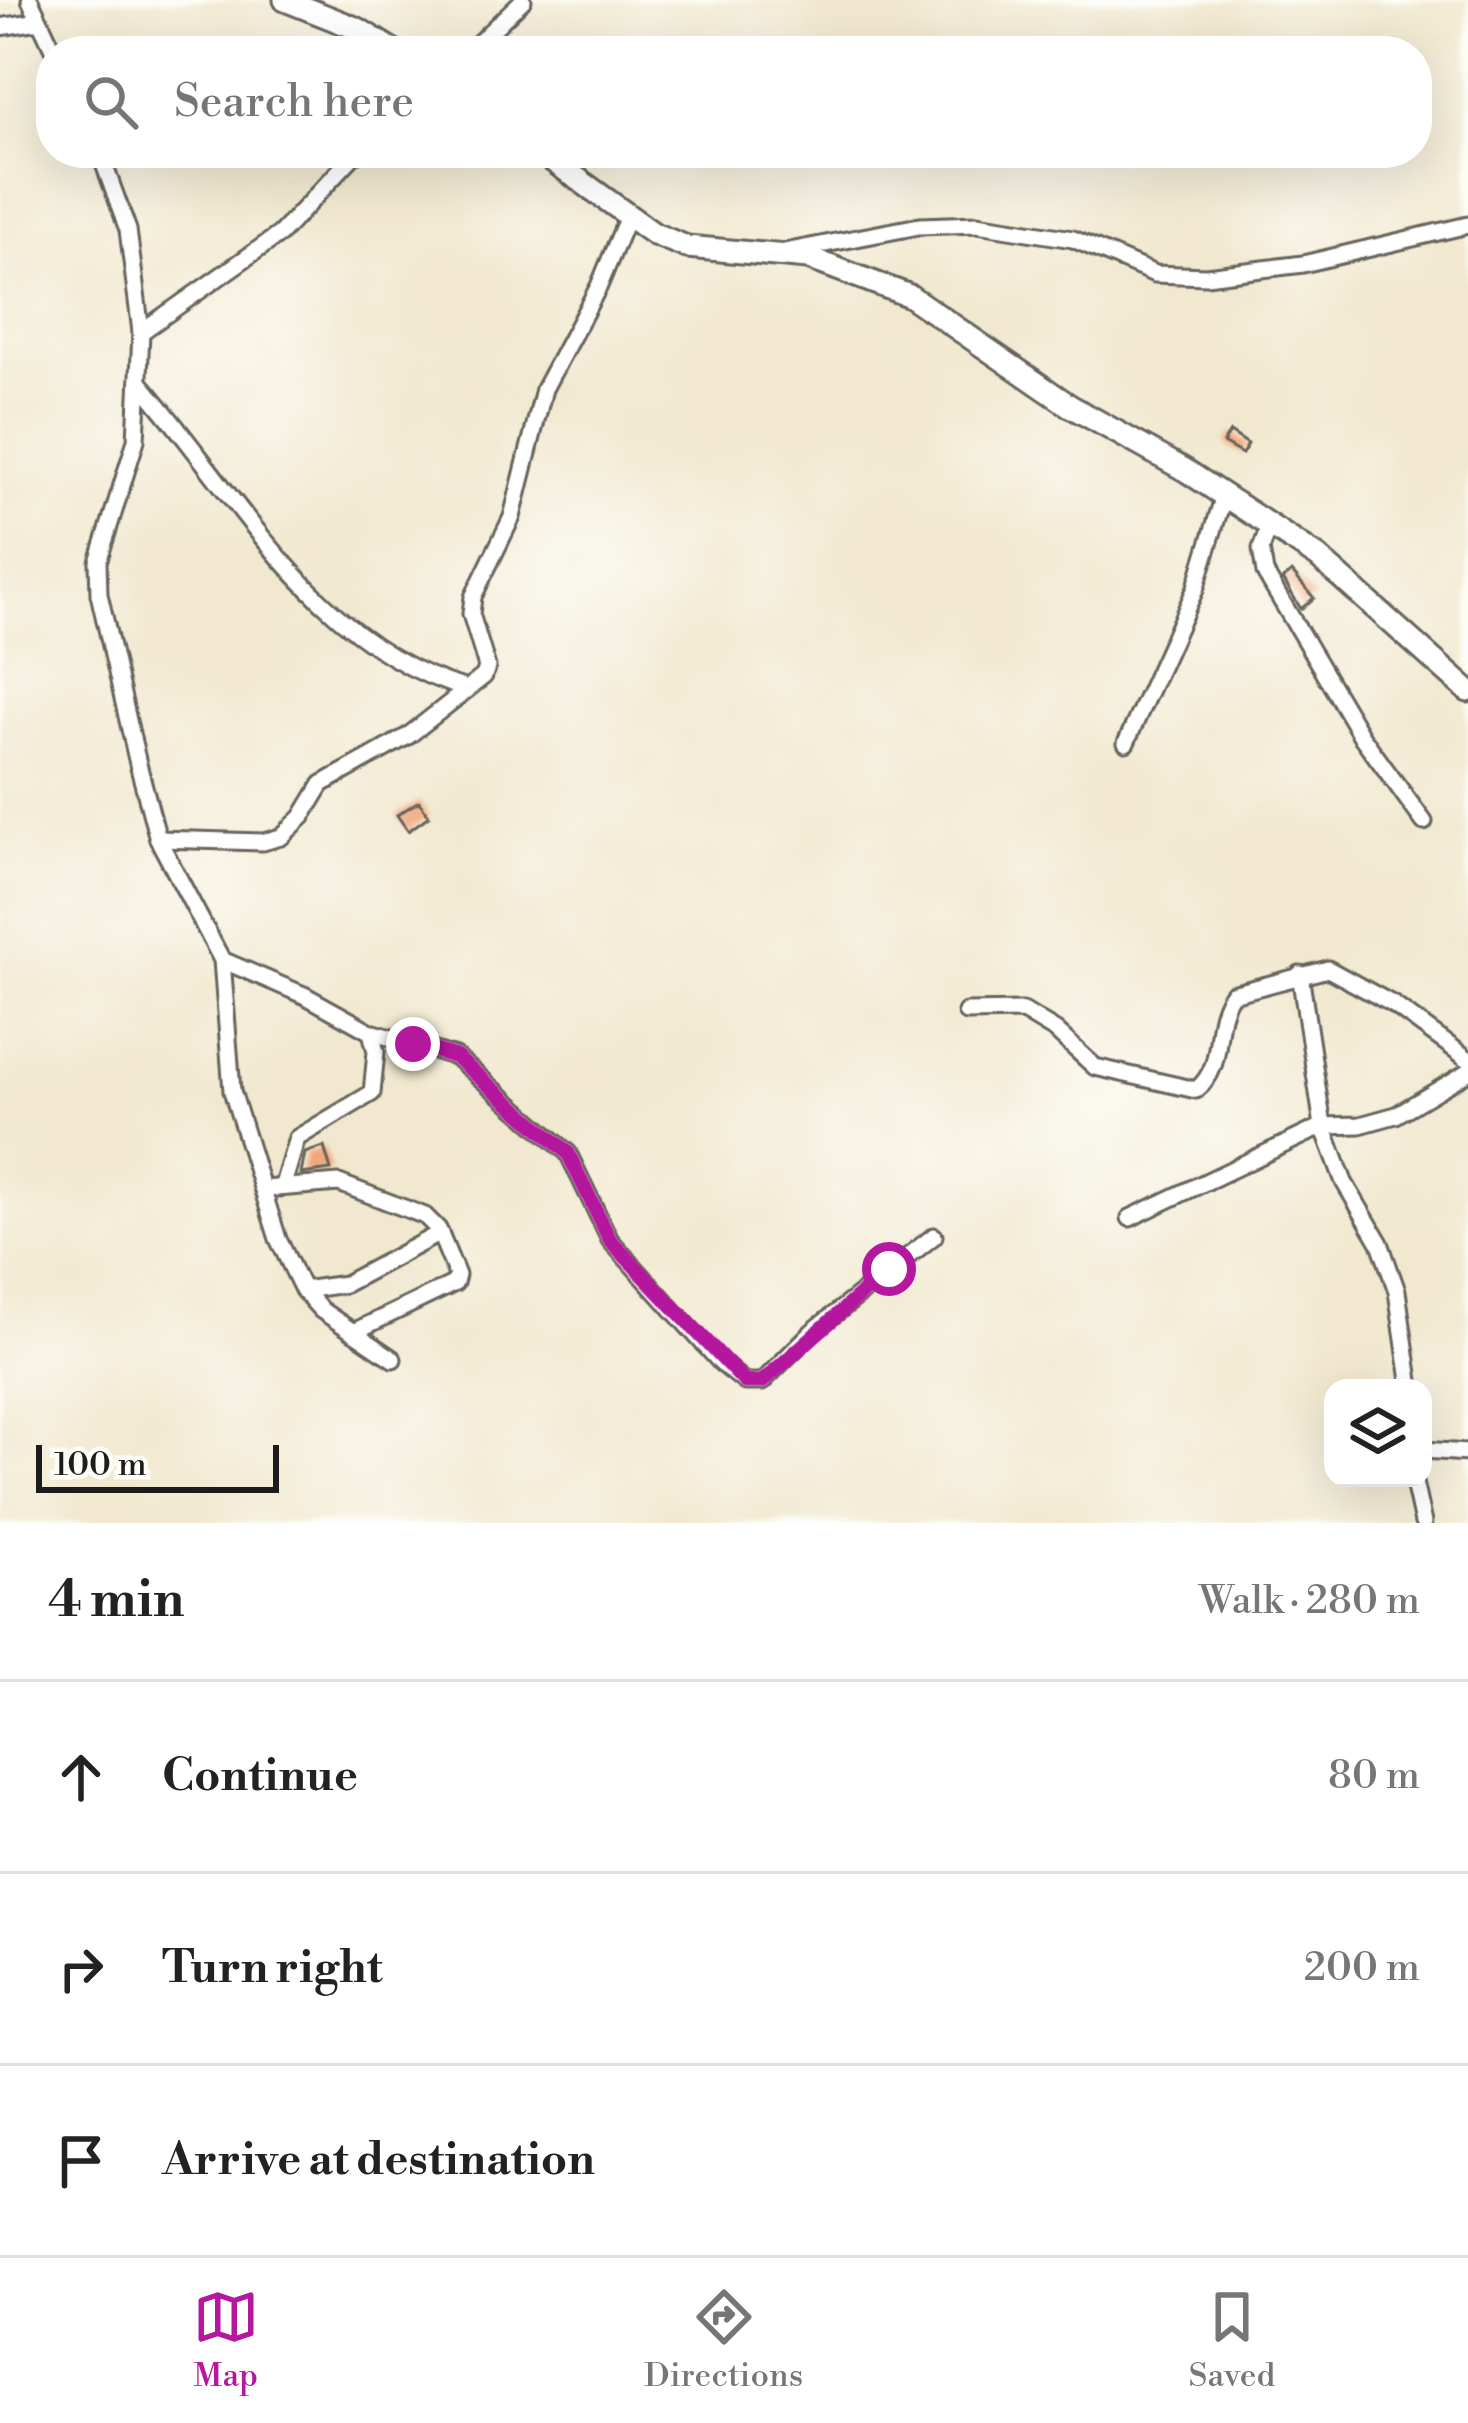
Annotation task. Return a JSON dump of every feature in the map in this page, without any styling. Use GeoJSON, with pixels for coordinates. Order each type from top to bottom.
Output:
{"type":"FeatureCollection","features":[{"type":"Feature","properties":{"kind":"street"},"geometry":{"type":"LineString","coordinates":[[29,0],[47,36]]}},
{"type":"Feature","properties":{"kind":"street"},"geometry":{"type":"LineString","coordinates":[[285,0],[369,36]]}},
{"type":"Feature","properties":{"kind":"street"},"geometry":{"type":"LineString","coordinates":[[486,36],[523,0]]}},
{"type":"Feature","properties":{"kind":"street"},"geometry":{"type":"LineString","coordinates":[[0,27],[40,21]]}},
{"type":"Feature","properties":{"kind":"street"},"geometry":{"type":"LineString","coordinates":[[105,168],[128,230],[141,332],[136,440],[100,549],[99,594],[158,839],[222,960],[232,1091],[278,1239],[303,1289],[393,1359]]}},
{"type":"Feature","properties":{"kind":"street"},"geometry":{"type":"LineString","coordinates":[[141,332],[280,234],[342,168]]}},
{"type":"Feature","properties":{"kind":"street"},"geometry":{"type":"LineString","coordinates":[[562,168],[628,216],[687,247],[781,253],[836,265],[910,296],[1070,406],[1270,525],[1349,583],[1468,691]]}},
{"type":"Feature","properties":{"kind":"street"},"geometry":{"type":"LineString","coordinates":[[158,839],[263,842],[281,837],[322,784],[408,736],[487,668],[471,614],[473,597],[512,518],[530,429],[544,389],[599,286],[628,216]]}},
{"type":"Feature","properties":{"kind":"street"},"geometry":{"type":"LineString","coordinates":[[781,253],[850,236],[977,224],[1073,239],[1155,274],[1206,276],[1303,264],[1468,225]]}},
{"type":"Feature","properties":{"kind":"street"},"geometry":{"type":"LineString","coordinates":[[140,382],[325,605],[404,666],[467,689]]}},
{"type":"Feature","properties":{"kind":"street"},"geometry":{"type":"LineString","coordinates":[[1126,743],[1195,590],[1223,495]]}},
{"type":"Feature","properties":{"kind":"street"},"geometry":{"type":"LineString","coordinates":[[1270,525],[1262,549],[1265,572],[1362,736],[1424,822]]}},
{"type":"Feature","properties":{"kind":"street"},"geometry":{"type":"LineString","coordinates":[[222,960],[306,996],[371,1032],[456,1057],[568,1153],[610,1240],[745,1382],[762,1382],[812,1332],[934,1236]]}},
{"type":"Feature","properties":{"kind":"street"},"geometry":{"type":"LineString","coordinates":[[966,1012],[1023,1011],[1056,1031],[1095,1067],[1145,1076],[1185,1091],[1206,1082],[1214,1069],[1222,1012],[1232,994],[1328,969],[1394,1005],[1468,1059]]}},
{"type":"Feature","properties":{"kind":"street"},"geometry":{"type":"LineString","coordinates":[[1300,974],[1323,1126],[1344,1182],[1380,1243],[1396,1292],[1410,1379]]}},
{"type":"Feature","properties":{"kind":"street"},"geometry":{"type":"LineString","coordinates":[[283,1185],[297,1138],[372,1094],[376,1052],[371,1032]]}},
{"type":"Feature","properties":{"kind":"street"},"geometry":{"type":"LineString","coordinates":[[1130,1218],[1323,1126],[1360,1125],[1396,1115],[1468,1072]]}},
{"type":"Feature","properties":{"kind":"street"},"geometry":{"type":"LineString","coordinates":[[264,1189],[324,1181],[358,1188],[425,1216],[440,1233],[457,1275],[455,1283],[353,1332]]}},
{"type":"Feature","properties":{"kind":"street"},"geometry":{"type":"LineString","coordinates":[[303,1289],[345,1284],[440,1233]]}},
{"type":"Feature","properties":{"kind":"street"},"geometry":{"type":"LineString","coordinates":[[1432,1451],[1468,1453]]}},
{"type":"Feature","properties":{"kind":"street"},"geometry":{"type":"LineString","coordinates":[[1415,1487],[1423,1523]]}},
{"type":"Feature","properties":{"kind":"building"},"geometry":{"type":"Polygon","coordinates":[[[1230,432],[1248,444],[1242,454],[1223,443],[1230,432]]]}},
{"type":"Feature","properties":{"kind":"building"},"geometry":{"type":"Polygon","coordinates":[[[1292,572],[1314,598],[1301,609],[1283,579],[1292,572]]]}},
{"type":"Feature","properties":{"kind":"building"},"geometry":{"type":"Polygon","coordinates":[[[419,801],[429,816],[408,831],[397,815],[419,801]]]}},
{"type":"Feature","properties":{"kind":"building"},"geometry":{"type":"Polygon","coordinates":[[[324,1147],[331,1170],[301,1174],[305,1153],[324,1147]]]}},
{"type":"Feature","properties":{"kind":"route"},"geometry":{"type":"LineString","coordinates":[[413,1044],[456,1057],[568,1153],[583,1175],[610,1240],[721,1363],[745,1382],[762,1382],[812,1332],[889,1269]]}}]}
